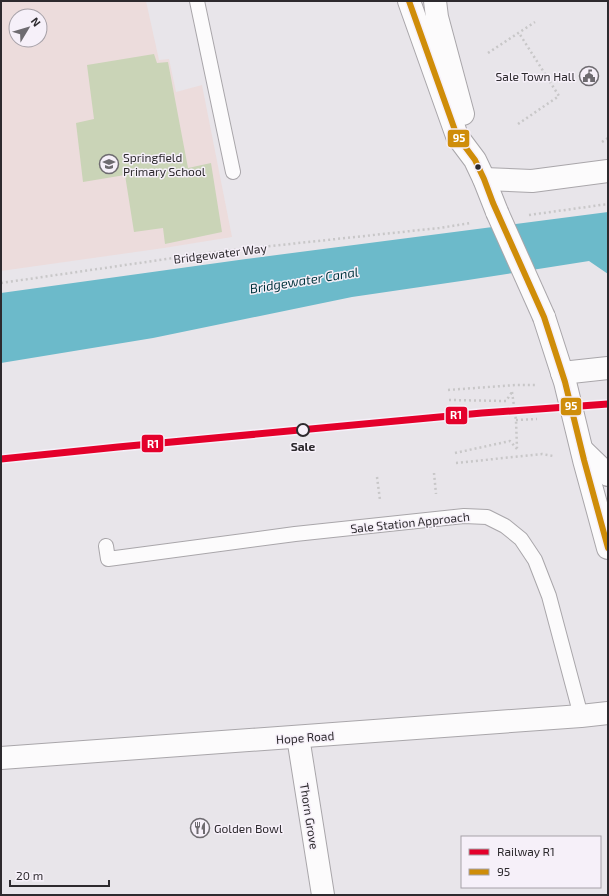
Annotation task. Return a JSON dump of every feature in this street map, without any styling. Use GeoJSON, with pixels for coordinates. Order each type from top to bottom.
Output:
{"type":"FeatureCollection","features":[{"type":"Feature","properties":{"kind":"street"},"geometry":{"type":"LineString","coordinates":[[397,1],[436,106],[480,170],[532,180],[608,171]]}},
{"type":"Feature","properties":{"kind":"street"},"geometry":{"type":"LineString","coordinates":[[409,1],[457,136]]}},
{"type":"Feature","properties":{"kind":"street"},"geometry":{"type":"LineString","coordinates":[[436,1],[437,17],[480,170],[544,317],[564,378],[608,548]]}},
{"type":"Feature","properties":{"kind":"street"},"geometry":{"type":"LineString","coordinates":[[564,378],[608,368]]}},
{"type":"Feature","properties":{"kind":"street"},"geometry":{"type":"LineString","coordinates":[[582,450],[608,475]]}},
{"type":"Feature","properties":{"kind":"street","name":"Hope Road"},"geometry":{"type":"LineString","coordinates":[[1,758],[608,713]]}},
{"type":"Feature","properties":{"kind":"street","name":"Thorn Grove"},"geometry":{"type":"LineString","coordinates":[[298,737],[323,895]]}},
{"type":"Feature","properties":{"kind":"lane"},"geometry":{"type":"LineString","coordinates":[[197,1],[233,172]]}},
{"type":"Feature","properties":{"kind":"lane","name":"Sale Station Approach"},"geometry":{"type":"LineString","coordinates":[[106,546],[108,559],[295,534],[464,516],[487,517],[505,526],[521,539],[535,560],[549,596],[581,716]]}},
{"type":"Feature","properties":{"kind":"path"},"geometry":{"type":"LineString","coordinates":[[488,53],[535,22]]}},
{"type":"Feature","properties":{"kind":"path"},"geometry":{"type":"LineString","coordinates":[[518,124],[559,96],[519,33]]}},
{"type":"Feature","properties":{"kind":"path","name":"Bridgewater Way"},"geometry":{"type":"LineString","coordinates":[[1,283],[215,252],[439,228]]}},
{"type":"Feature","properties":{"kind":"path"},"geometry":{"type":"LineString","coordinates":[[448,390],[515,385]]}},
{"type":"Feature","properties":{"kind":"path"},"geometry":{"type":"LineString","coordinates":[[449,400],[506,401],[512,392],[516,420],[517,448],[510,440],[455,453]]}},
{"type":"Feature","properties":{"kind":"path"},"geometry":{"type":"LineString","coordinates":[[516,420],[537,419]]}},
{"type":"Feature","properties":{"kind":"path"},"geometry":{"type":"LineString","coordinates":[[456,462],[524,455]]}},
{"type":"Feature","properties":{"kind":"shaded area","name":"Springfield Primary School"},"geometry":{"type":"Polygon","coordinates":[[[146,1],[159,60],[169,59],[176,92],[202,85],[232,237],[1,271],[1,2],[146,1]]]}},
{"type":"Feature","properties":{"kind":"green space"},"geometry":{"type":"Polygon","coordinates":[[[154,54],[157,63],[168,62],[188,168],[211,163],[222,232],[165,244],[163,228],[134,232],[125,175],[83,182],[76,123],[94,119],[87,65],[154,54]]]}},
{"type":"Feature","properties":{"kind":"water","name":"Bridgewater Canal"},"geometry":{"type":"Polygon","coordinates":[[[608,212],[608,274],[589,261],[352,297],[153,338],[1,363],[1,293],[246,259],[608,212]]]}},
{"type":"Feature","properties":{"kind":"rail line","name":"R1"},"geometry":{"type":"LineString","coordinates":[[1,459],[482,413],[608,404]]}},
{"type":"Feature","properties":{"kind":"transit line","name":"95"},"geometry":{"type":"LineString","coordinates":[[409,1],[457,136],[475,160],[544,317],[565,382],[608,548]]}},
{"type":"Feature","properties":{"kind":"place","name":"Sale Town Hall"},"geometry":{"type":"Point","coordinates":[589,76]}},
{"type":"Feature","properties":{"kind":"place","name":"Springfield Primary School"},"geometry":{"type":"Point","coordinates":[109,164]}},
{"type":"Feature","properties":{"kind":"place","name":"Sale"},"geometry":{"type":"Point","coordinates":[303,430]}},
{"type":"Feature","properties":{"kind":"place","name":"Golden Bowl"},"geometry":{"type":"Point","coordinates":[200,828]}}]}
